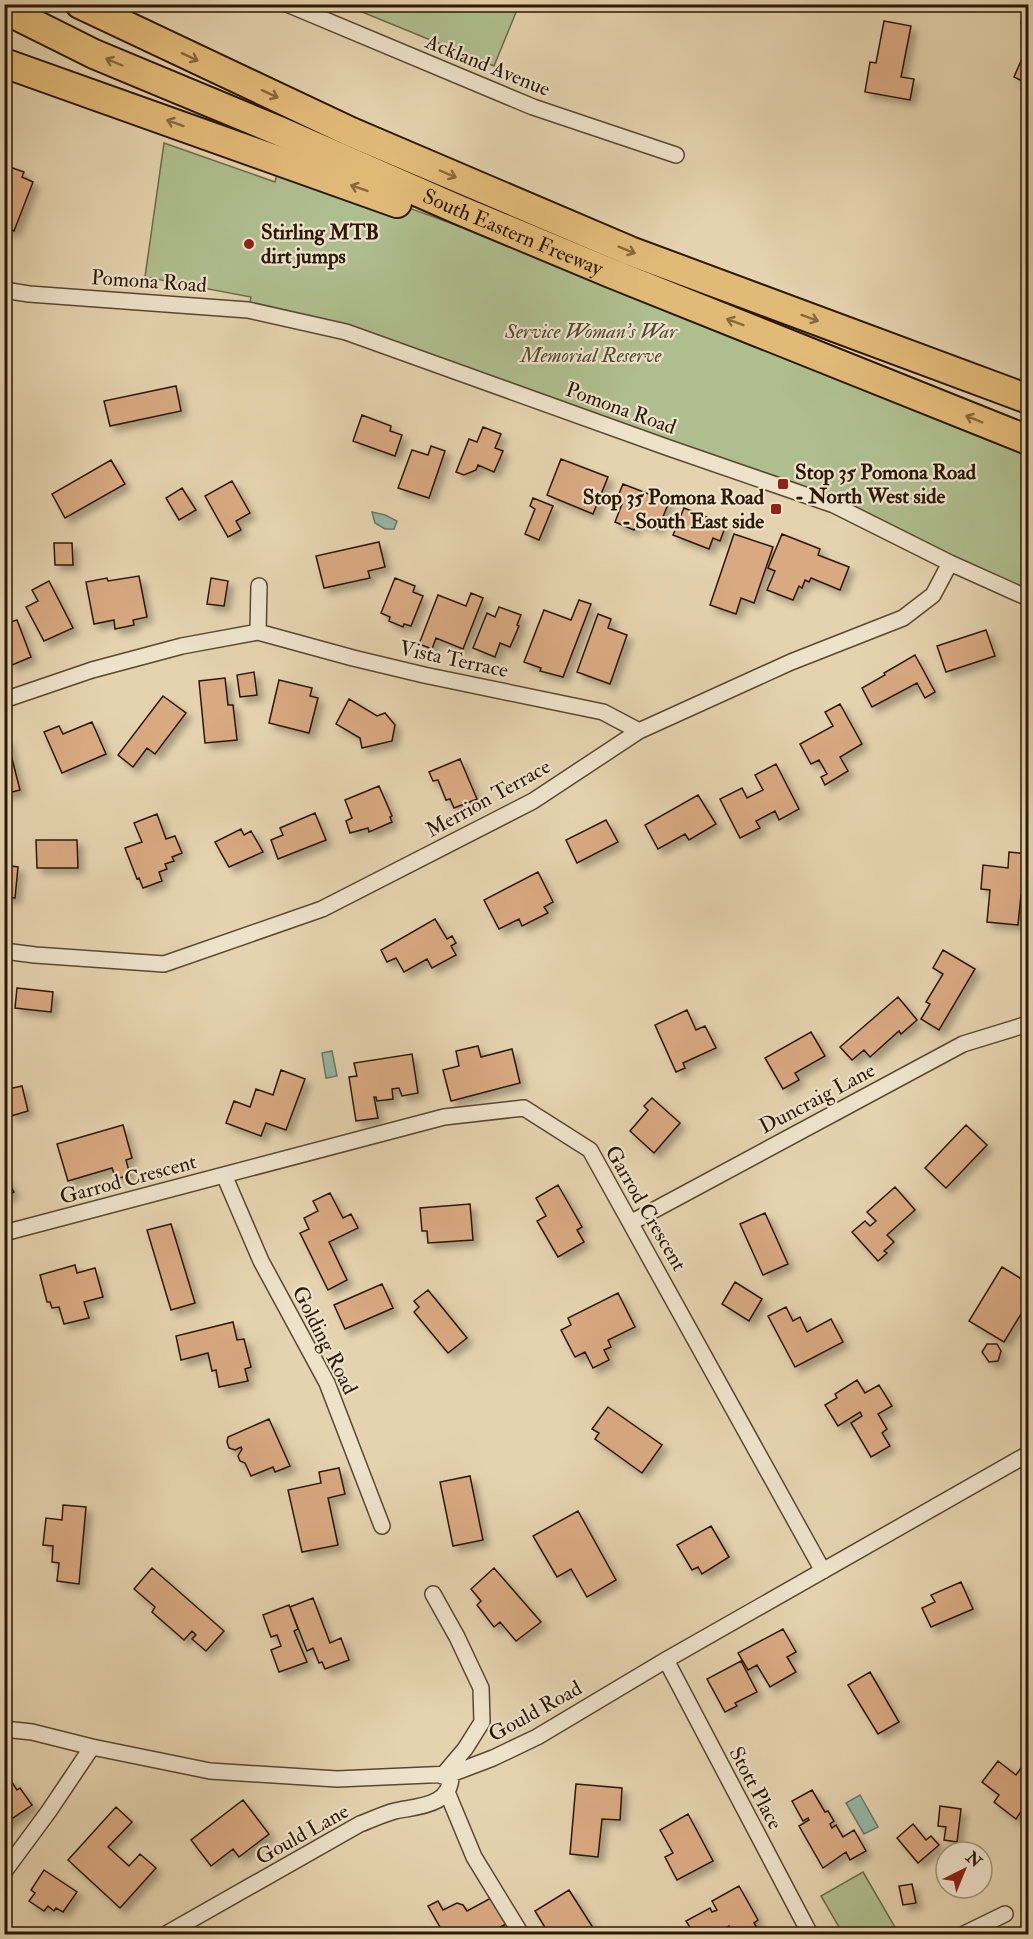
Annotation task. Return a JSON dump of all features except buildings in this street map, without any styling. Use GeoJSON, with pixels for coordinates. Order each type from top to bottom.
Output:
{"type":"FeatureCollection","features":[{"type":"Feature","properties":{"kind":"highway","name":"South Eastern Freeway"},"geometry":{"type":"LineString","coordinates":[[80,4],[351,132],[619,246],[1029,399]]}},
{"type":"Feature","properties":{"kind":"highway","name":"South Eastern Freeway"},"geometry":{"type":"LineString","coordinates":[[4,9],[94,54],[613,274],[1029,440]]}},
{"type":"Feature","properties":{"kind":"highway"},"geometry":{"type":"LineString","coordinates":[[4,63],[366,191],[541,256],[613,274]]}},
{"type":"Feature","properties":{"kind":"street","name":"Ackland Avenue"},"geometry":{"type":"LineString","coordinates":[[287,4],[533,107],[676,154]]}},
{"type":"Feature","properties":{"kind":"street","name":"Pomona Road"},"geometry":{"type":"LineString","coordinates":[[4,290],[29,294],[249,310],[346,332],[834,505],[1029,598]]}},
{"type":"Feature","properties":{"kind":"street","name":"Merrion Terrace"},"geometry":{"type":"LineString","coordinates":[[4,951],[164,964],[322,909],[533,801],[639,731],[791,662],[903,618],[933,595],[950,562]]}},
{"type":"Feature","properties":{"kind":"street"},"geometry":{"type":"LineString","coordinates":[[258,632],[259,586]]}},
{"type":"Feature","properties":{"kind":"street","name":"Vista Terrace"},"geometry":{"type":"LineString","coordinates":[[4,700],[92,670],[182,646],[258,632],[424,675],[603,712],[639,731]]}},
{"type":"Feature","properties":{"kind":"street","name":"Duncraig Lane"},"geometry":{"type":"LineString","coordinates":[[632,1222],[963,1044],[1029,1024]]}},
{"type":"Feature","properties":{"kind":"street","name":"Garrod Crescent"},"geometry":{"type":"LineString","coordinates":[[4,1233],[444,1117],[524,1108],[590,1150],[632,1222],[823,1571]]}},
{"type":"Feature","properties":{"kind":"street","name":"Golding Road"},"geometry":{"type":"LineString","coordinates":[[224,1175],[261,1261],[327,1383],[382,1526]]}},
{"type":"Feature","properties":{"kind":"street","name":"Gould Road"},"geometry":{"type":"LineString","coordinates":[[4,1730],[32,1732],[92,1747],[210,1771],[337,1779],[446,1775],[493,1758],[537,1737],[666,1660],[1029,1454]]}},
{"type":"Feature","properties":{"kind":"street"},"geometry":{"type":"LineString","coordinates":[[433,1594],[457,1637],[481,1688],[482,1722],[446,1775],[451,1785],[447,1792],[474,1857],[520,1935]]}},
{"type":"Feature","properties":{"kind":"street","name":"Stott Place"},"geometry":{"type":"LineString","coordinates":[[666,1660],[810,1935]]}},
{"type":"Feature","properties":{"kind":"street"},"geometry":{"type":"LineString","coordinates":[[4,1872],[92,1747]]}},
{"type":"Feature","properties":{"kind":"street","name":"Gould Lane"},"geometry":{"type":"LineString","coordinates":[[166,1935],[360,1824],[394,1811],[417,1808],[435,1802],[447,1792]]}},
{"type":"Feature","properties":{"kind":"street"},"geometry":{"type":"LineString","coordinates":[[964,1935],[1005,1914]]}},
{"type":"Feature","properties":{"kind":"green space"},"geometry":{"type":"Polygon","coordinates":[[[519,4],[494,66],[345,5],[519,4]]]}},
{"type":"Feature","properties":{"kind":"green space","name":"Service Woman's War Memorial Reserve"},"geometry":{"type":"Polygon","coordinates":[[[164,143],[275,182],[280,161],[541,256],[1028,440],[1028,595],[834,505],[473,376],[248,310],[251,297],[145,277],[164,143]]]}},
{"type":"Feature","properties":{"kind":"green space"},"geometry":{"type":"Polygon","coordinates":[[[863,1872],[899,1934],[843,1934],[821,1896],[863,1872]]]}},
{"type":"Feature","properties":{"kind":"shaded area"},"geometry":{"type":"Polygon","coordinates":[[[372,512],[397,521],[394,529],[385,529],[375,523],[372,512]]]}},
{"type":"Feature","properties":{"kind":"shaded area"},"geometry":{"type":"Polygon","coordinates":[[[332,1051],[337,1076],[326,1078],[322,1053],[332,1051]]]}},
{"type":"Feature","properties":{"kind":"shaded area"},"geometry":{"type":"Polygon","coordinates":[[[860,1795],[878,1827],[864,1834],[846,1803],[860,1795]]]}},
{"type":"Feature","properties":{"kind":"place","name":"Stirling MTB dirt jumps"},"geometry":{"type":"Point","coordinates":[249,244]}},
{"type":"Feature","properties":{"kind":"place","name":"Stop 35 Pomona Road - North West side"},"geometry":{"type":"Point","coordinates":[783,484]}},
{"type":"Feature","properties":{"kind":"place","name":"Stop 35 Pomona Road - South East side"},"geometry":{"type":"Point","coordinates":[776,509]}}]}
